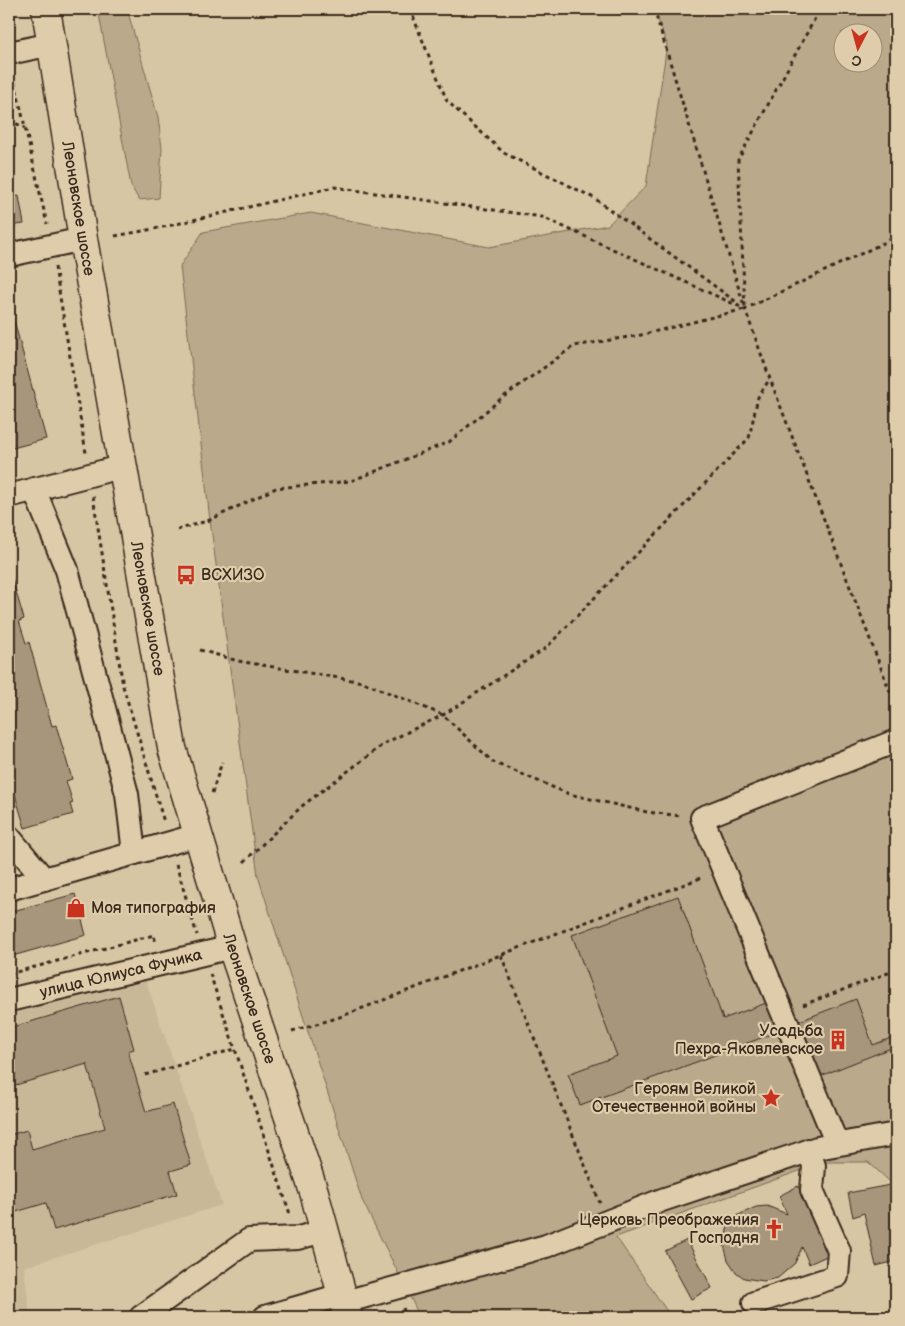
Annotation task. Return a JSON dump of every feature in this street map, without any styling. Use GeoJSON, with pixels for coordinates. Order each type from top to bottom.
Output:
{"type":"FeatureCollection","features":[{"type":"Feature","properties":{"kind":"main road","name":"Леоновское шоссе"},"geometry":{"type":"LineString","coordinates":[[46,9],[83,239],[172,748],[232,947],[353,1307]]}},
{"type":"Feature","properties":{"kind":"main road","name":"Леоновское шоссе"},"geometry":{"type":"LineString","coordinates":[[314,1192],[311,1235],[353,1307]]}},
{"type":"Feature","properties":{"kind":"street"},"geometry":{"type":"LineString","coordinates":[[11,63],[52,44]]}},
{"type":"Feature","properties":{"kind":"street"},"geometry":{"type":"LineString","coordinates":[[9,255],[83,239]]}},
{"type":"Feature","properties":{"kind":"street"},"geometry":{"type":"LineString","coordinates":[[9,496],[124,466]]}},
{"type":"Feature","properties":{"kind":"street"},"geometry":{"type":"LineString","coordinates":[[34,489],[70,580],[127,794],[134,854]]}},
{"type":"Feature","properties":{"kind":"street"},"geometry":{"type":"LineString","coordinates":[[837,1144],[702,818],[896,741]]}},
{"type":"Feature","properties":{"kind":"street"},"geometry":{"type":"LineString","coordinates":[[9,889],[198,835]]}},
{"type":"Feature","properties":{"kind":"street"},"geometry":{"type":"LineString","coordinates":[[9,837],[44,879]]}},
{"type":"Feature","properties":{"kind":"street","name":"улица Юлиуса Фучика"},"geometry":{"type":"LineString","coordinates":[[9,1000],[232,947]]}},
{"type":"Feature","properties":{"kind":"street"},"geometry":{"type":"LineString","coordinates":[[265,1317],[353,1307],[546,1246],[662,1200],[810,1150],[896,1134]]}},
{"type":"Feature","properties":{"kind":"street"},"geometry":{"type":"LineString","coordinates":[[754,1303],[837,1276],[839,1251],[812,1190],[814,1166],[810,1150]]}},
{"type":"Feature","properties":{"kind":"street"},"geometry":{"type":"LineString","coordinates":[[141,1317],[249,1240],[311,1235]]}},
{"type":"Feature","properties":{"kind":"path"},"geometry":{"type":"LineString","coordinates":[[410,9],[447,101],[504,153],[594,198],[745,309]]}},
{"type":"Feature","properties":{"kind":"path"},"geometry":{"type":"LineString","coordinates":[[654,9],[745,309],[896,707]]}},
{"type":"Feature","properties":{"kind":"path"},"geometry":{"type":"LineString","coordinates":[[745,309],[738,160],[820,9]]}},
{"type":"Feature","properties":{"kind":"path"},"geometry":{"type":"LineString","coordinates":[[11,63],[52,246],[123,686],[203,954],[235,1049],[311,1235]]}},
{"type":"Feature","properties":{"kind":"path"},"geometry":{"type":"LineString","coordinates":[[9,120],[25,128]]}},
{"type":"Feature","properties":{"kind":"path"},"geometry":{"type":"LineString","coordinates":[[115,236],[159,228],[334,187],[542,218],[745,309]]}},
{"type":"Feature","properties":{"kind":"path"},"geometry":{"type":"LineString","coordinates":[[176,530],[210,520],[276,488],[351,481],[449,442],[502,398],[574,346],[641,335],[745,309],[896,238]]}},
{"type":"Feature","properties":{"kind":"path"},"geometry":{"type":"LineString","coordinates":[[244,862],[302,806],[385,743],[443,715],[546,648],[749,438],[758,397],[770,379]]}},
{"type":"Feature","properties":{"kind":"path"},"geometry":{"type":"LineString","coordinates":[[200,650],[238,661],[363,682],[443,715],[493,762],[569,794],[647,812],[702,818]]}},
{"type":"Feature","properties":{"kind":"path"},"geometry":{"type":"LineString","coordinates":[[211,795],[222,762]]}},
{"type":"Feature","properties":{"kind":"path"},"geometry":{"type":"LineString","coordinates":[[292,1032],[337,1018],[723,869]]}},
{"type":"Feature","properties":{"kind":"path"},"geometry":{"type":"LineString","coordinates":[[9,974],[154,935],[161,963]]}},
{"type":"Feature","properties":{"kind":"path"},"geometry":{"type":"LineString","coordinates":[[501,955],[607,1221]]}},
{"type":"Feature","properties":{"kind":"path"},"geometry":{"type":"LineString","coordinates":[[783,1013],[896,970]]}},
{"type":"Feature","properties":{"kind":"path"},"geometry":{"type":"LineString","coordinates":[[145,1076],[235,1049]]}},
{"type":"Feature","properties":{"kind":"shaded area"},"geometry":{"type":"Polygon","coordinates":[[[98,9],[127,9],[158,117],[162,148],[159,198],[139,200],[131,186],[98,9]]]}},
{"type":"Feature","properties":{"kind":"shaded area"},"geometry":{"type":"Polygon","coordinates":[[[654,9],[896,9],[896,1187],[868,1162],[824,1162],[616,1237],[671,1317],[420,1317],[362,1200],[258,876],[210,520],[180,266],[203,232],[311,213],[489,247],[608,225],[646,186],[667,44],[654,9]]]}},
{"type":"Feature","properties":{"kind":"shaded area"},"geometry":{"type":"Polygon","coordinates":[[[145,978],[222,1205],[24,1267],[30,1317],[9,1317],[9,1011],[145,978]]]}},
{"type":"Feature","properties":{"kind":"building"},"geometry":{"type":"Polygon","coordinates":[[[19,196],[24,224],[9,226],[9,198],[19,196]]]}},
{"type":"Feature","properties":{"kind":"building"},"geometry":{"type":"Polygon","coordinates":[[[9,302],[46,439],[9,449],[9,302]]]}},
{"type":"Feature","properties":{"kind":"building"},"geometry":{"type":"Polygon","coordinates":[[[9,568],[24,619],[19,621],[26,643],[29,642],[52,726],[56,725],[72,779],[66,781],[73,803],[70,804],[73,814],[25,828],[9,775],[9,568]]]}},
{"type":"Feature","properties":{"kind":"building"},"geometry":{"type":"Polygon","coordinates":[[[75,894],[86,935],[9,957],[9,912],[75,894]]]}},
{"type":"Feature","properties":{"kind":"building"},"geometry":{"type":"Polygon","coordinates":[[[678,896],[723,1019],[769,1002],[780,1031],[580,1105],[568,1074],[617,1056],[572,935],[678,896]]]}},
{"type":"Feature","properties":{"kind":"building"},"geometry":{"type":"Polygon","coordinates":[[[119,996],[134,1049],[128,1051],[146,1112],[173,1104],[191,1165],[170,1171],[177,1194],[54,1230],[46,1203],[9,1214],[9,1135],[27,1130],[32,1149],[105,1128],[87,1064],[9,1087],[9,1028],[119,996]]]}},
{"type":"Feature","properties":{"kind":"building","name":"Усадьба Пехра-Яковлевское"},"geometry":{"type":"Polygon","coordinates":[[[856,999],[873,1045],[896,1036],[896,1046],[818,1077],[797,1022],[856,999]]]}},
{"type":"Feature","properties":{"kind":"building"},"geometry":{"type":"Polygon","coordinates":[[[890,1185],[896,1215],[896,1261],[876,1266],[864,1213],[853,1217],[848,1193],[890,1185]]]}},
{"type":"Feature","properties":{"kind":"building","name":"Церковь Преображения Господня"},"geometry":{"type":"Polygon","coordinates":[[[798,1186],[829,1255],[809,1264],[802,1247],[795,1263],[778,1278],[764,1281],[744,1278],[736,1272],[728,1260],[724,1245],[728,1225],[734,1217],[756,1207],[767,1206],[787,1214],[779,1196],[798,1186]]]}},
{"type":"Feature","properties":{"kind":"building"},"geometry":{"type":"Polygon","coordinates":[[[687,1240],[712,1288],[691,1299],[665,1251],[687,1240]]]}},
{"type":"Feature","properties":{"kind":"place","name":"ВСХИЗО"},"geometry":{"type":"Point","coordinates":[186,575]}},
{"type":"Feature","properties":{"kind":"place","name":"Моя типография"},"geometry":{"type":"Point","coordinates":[76,908]}},
{"type":"Feature","properties":{"kind":"place","name":"Усадьба Пехра-Яковлевское"},"geometry":{"type":"Point","coordinates":[838,1040]}},
{"type":"Feature","properties":{"kind":"place","name":"Героям Великой Отечественной войны"},"geometry":{"type":"Point","coordinates":[771,1098]}},
{"type":"Feature","properties":{"kind":"place","name":"Церковь Преображения Господня"},"geometry":{"type":"Point","coordinates":[774,1229]}}]}
